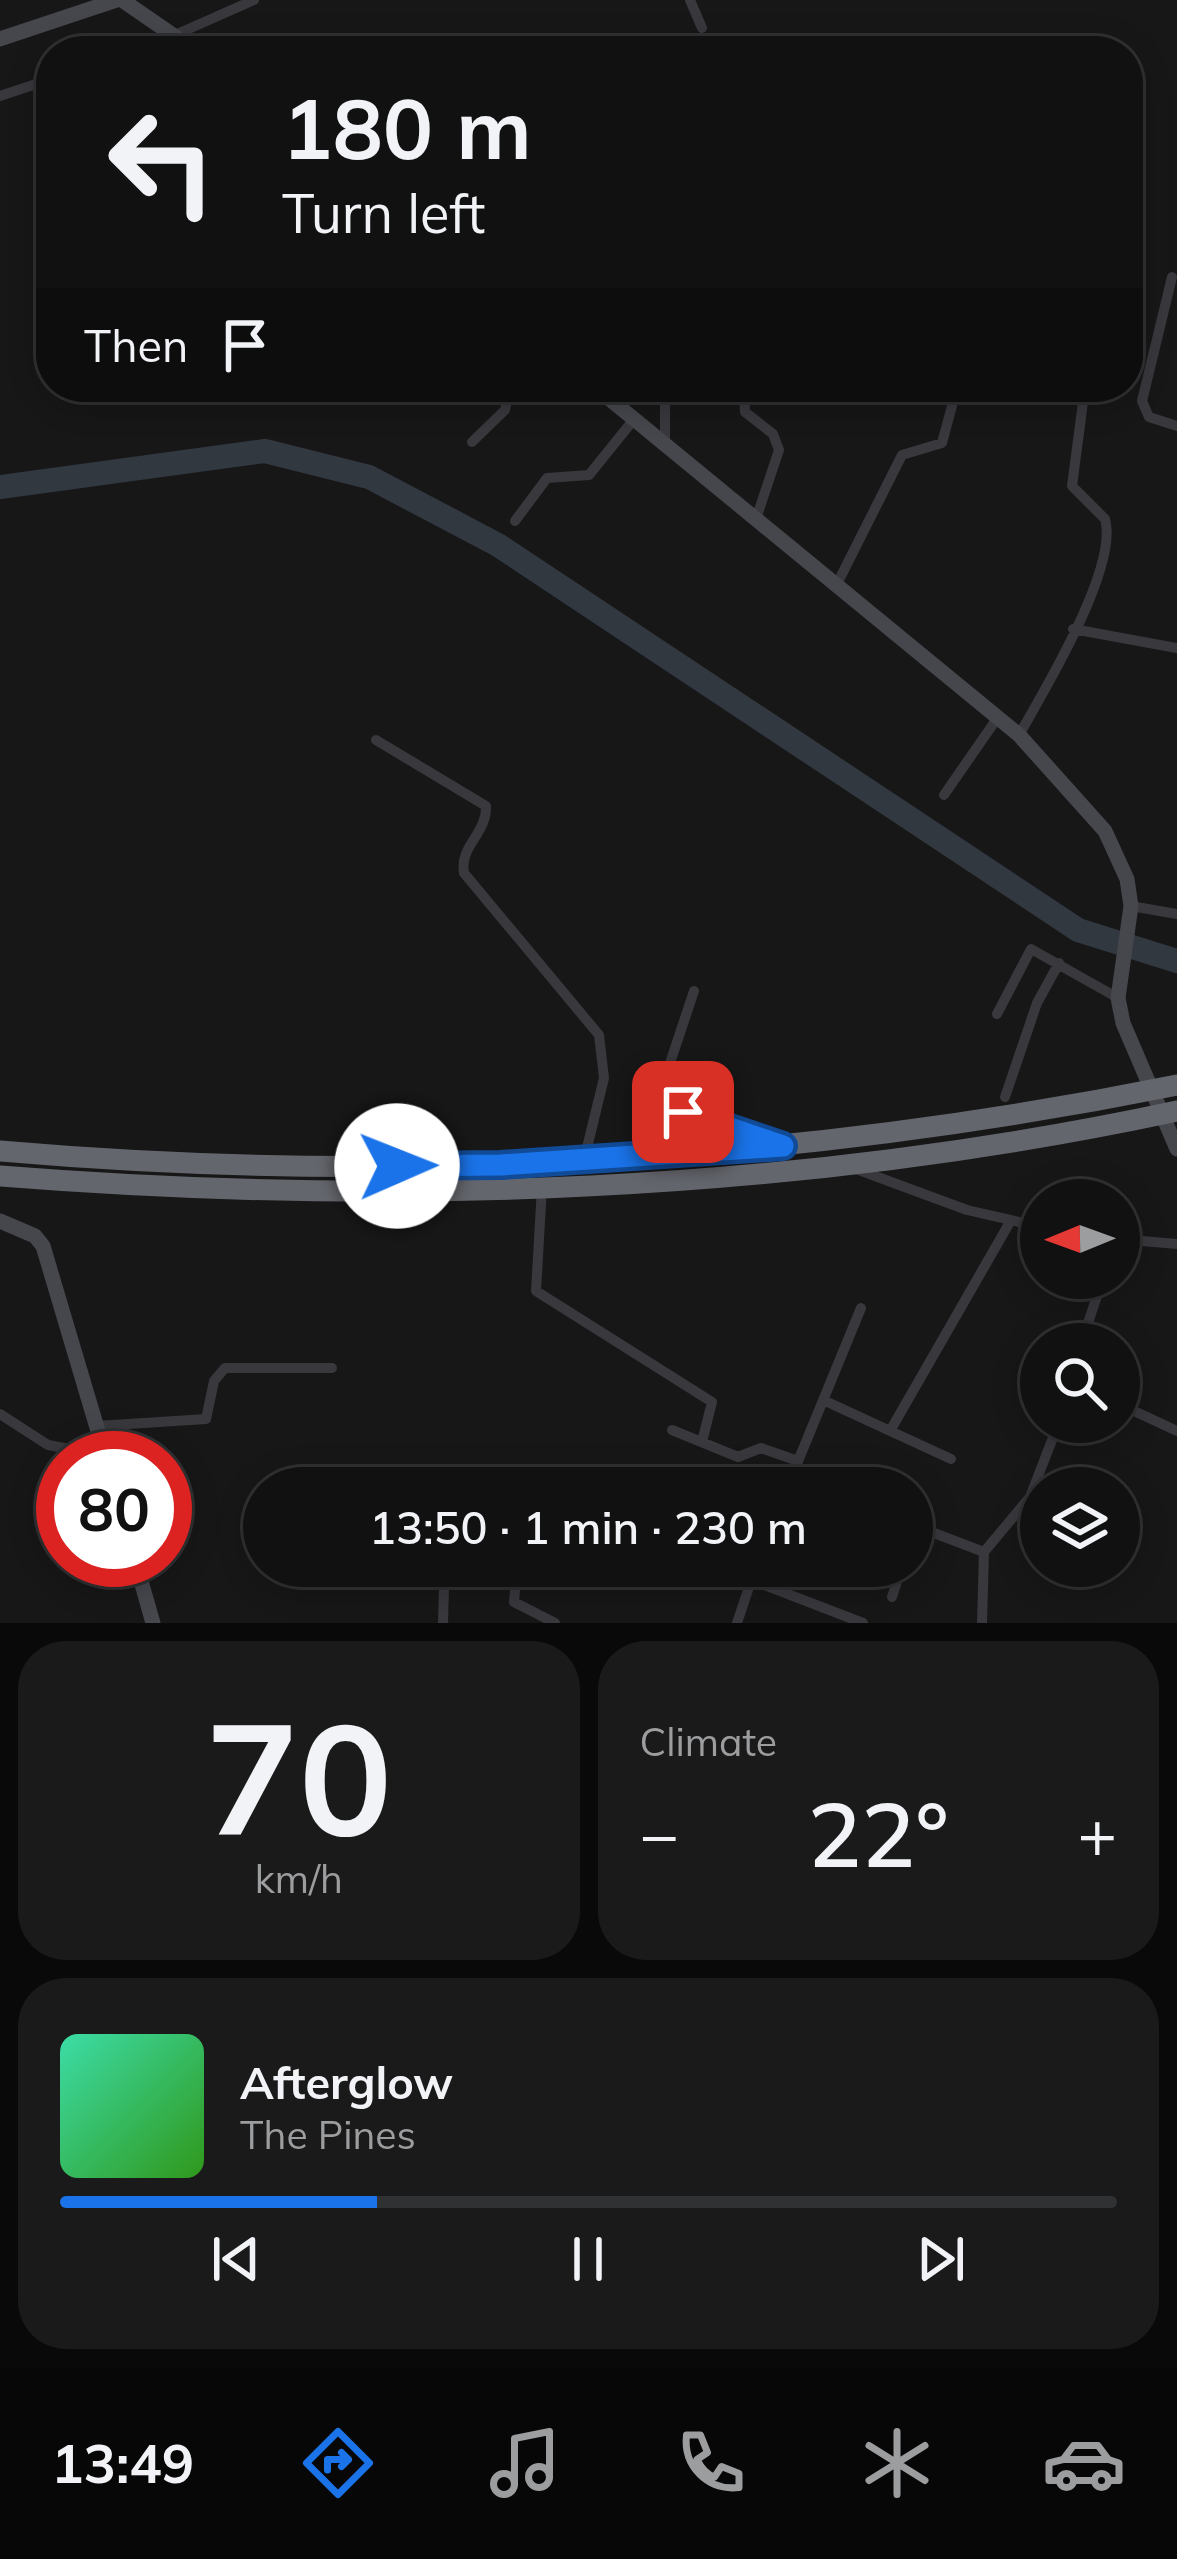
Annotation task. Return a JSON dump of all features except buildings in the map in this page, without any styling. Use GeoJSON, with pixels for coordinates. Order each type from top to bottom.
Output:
{"type":"FeatureCollection","features":[{"type":"Feature","properties":{"kind":"highway"},"geometry":{"type":"LineString","coordinates":[[0,1151],[266,1166],[584,1160],[783,1146],[1177,1085]]}},
{"type":"Feature","properties":{"kind":"highway"},"geometry":{"type":"LineString","coordinates":[[0,1176],[175,1186],[542,1187],[841,1164],[1168,1113]]}},
{"type":"Feature","properties":{"kind":"street"},"geometry":{"type":"LineString","coordinates":[[0,39],[120,0],[180,36],[254,0]]}},
{"type":"Feature","properties":{"kind":"street"},"geometry":{"type":"LineString","coordinates":[[690,0],[702,28]]}},
{"type":"Feature","properties":{"kind":"street"},"geometry":{"type":"LineString","coordinates":[[0,96],[36,84]]}},
{"type":"Feature","properties":{"kind":"street"},"geometry":{"type":"LineString","coordinates":[[1143,397],[1172,278]]}},
{"type":"Feature","properties":{"kind":"street"},"geometry":{"type":"LineString","coordinates":[[472,442],[506,410],[507,402]]}},
{"type":"Feature","properties":{"kind":"street"},"geometry":{"type":"LineString","coordinates":[[614,402],[998,717],[1105,832],[1123,867],[1130,912],[1119,990],[1128,1040],[1149,1091],[1168,1113],[1177,1149]]}},
{"type":"Feature","properties":{"kind":"street"},"geometry":{"type":"LineString","coordinates":[[664,440],[665,402]]}},
{"type":"Feature","properties":{"kind":"street"},"geometry":{"type":"LineString","coordinates":[[745,402],[745,412],[778,443],[778,461],[757,516]]}},
{"type":"Feature","properties":{"kind":"street"},"geometry":{"type":"LineString","coordinates":[[838,582],[902,455],[942,443],[953,402]]}},
{"type":"Feature","properties":{"kind":"street"},"geometry":{"type":"LineString","coordinates":[[1018,735],[1073,628],[1108,529],[1099,512],[1072,486],[1083,402]]}},
{"type":"Feature","properties":{"kind":"street"},"geometry":{"type":"LineString","coordinates":[[1142,402],[1149,417],[1177,427]]}},
{"type":"Feature","properties":{"kind":"street"},"geometry":{"type":"LineString","coordinates":[[515,520],[547,478],[589,475],[601,466],[635,418]]}},
{"type":"Feature","properties":{"kind":"street"},"geometry":{"type":"LineString","coordinates":[[1073,628],[1177,648]]}},
{"type":"Feature","properties":{"kind":"street"},"geometry":{"type":"LineString","coordinates":[[944,796],[998,717]]}},
{"type":"Feature","properties":{"kind":"street"},"geometry":{"type":"LineString","coordinates":[[376,740],[486,806],[484,824],[464,852],[464,873],[599,1035],[604,1078],[584,1160]]}},
{"type":"Feature","properties":{"kind":"street"},"geometry":{"type":"LineString","coordinates":[[1130,912],[1177,914]]}},
{"type":"Feature","properties":{"kind":"street"},"geometry":{"type":"LineString","coordinates":[[998,1014],[1031,949],[1119,990]]}},
{"type":"Feature","properties":{"kind":"street"},"geometry":{"type":"LineString","coordinates":[[1005,1097],[1037,1003],[1059,963]]}},
{"type":"Feature","properties":{"kind":"street"},"geometry":{"type":"LineString","coordinates":[[694,991],[665,1078],[666,1096],[683,1112],[783,1146]]}},
{"type":"Feature","properties":{"kind":"street"},"geometry":{"type":"LineString","coordinates":[[841,1164],[1020,1224]]}},
{"type":"Feature","properties":{"kind":"street"},"geometry":{"type":"LineString","coordinates":[[542,1187],[535,1283],[542,1299],[707,1399],[713,1411],[704,1438]]}},
{"type":"Feature","properties":{"kind":"street"},"geometry":{"type":"LineString","coordinates":[[0,1221],[35,1236],[43,1246],[99,1431]]}},
{"type":"Feature","properties":{"kind":"street"},"geometry":{"type":"LineString","coordinates":[[890,1431],[1010,1222]]}},
{"type":"Feature","properties":{"kind":"street"},"geometry":{"type":"LineString","coordinates":[[1140,1241],[1177,1244]]}},
{"type":"Feature","properties":{"kind":"street"},"geometry":{"type":"LineString","coordinates":[[796,1467],[862,1308]]}},
{"type":"Feature","properties":{"kind":"street"},"geometry":{"type":"LineString","coordinates":[[98,1426],[206,1419],[214,1382],[225,1368],[332,1368]]}},
{"type":"Feature","properties":{"kind":"street"},"geometry":{"type":"LineString","coordinates":[[823,1400],[951,1459]]}},
{"type":"Feature","properties":{"kind":"street"},"geometry":{"type":"LineString","coordinates":[[0,1414],[36,1436]]}},
{"type":"Feature","properties":{"kind":"street"},"geometry":{"type":"LineString","coordinates":[[1140,1415],[1177,1432]]}},
{"type":"Feature","properties":{"kind":"street"},"geometry":{"type":"LineString","coordinates":[[672,1430],[704,1438],[738,1457],[761,1448],[798,1461]]}},
{"type":"Feature","properties":{"kind":"street"},"geometry":{"type":"LineString","coordinates":[[982,1623],[984,1552],[1030,1497],[1051,1443]]}},
{"type":"Feature","properties":{"kind":"street"},"geometry":{"type":"LineString","coordinates":[[933,1533],[984,1552]]}},
{"type":"Feature","properties":{"kind":"street"},"geometry":{"type":"LineString","coordinates":[[143,1587],[153,1623]]}},
{"type":"Feature","properties":{"kind":"street"},"geometry":{"type":"LineString","coordinates":[[515,1587],[514,1602],[555,1623]]}},
{"type":"Feature","properties":{"kind":"street"},"geometry":{"type":"LineString","coordinates":[[737,1623],[749,1587]]}},
{"type":"Feature","properties":{"kind":"street"},"geometry":{"type":"LineString","coordinates":[[765,1587],[823,1616],[863,1623]]}},
{"type":"Feature","properties":{"kind":"street"},"geometry":{"type":"LineString","coordinates":[[892,1597],[895,1587]]}},
{"type":"Feature","properties":{"kind":"street"},"geometry":{"type":"LineString","coordinates":[[443,1623],[444,1588]]}},
{"type":"Feature","properties":{"kind":"waterway"},"geometry":{"type":"LineString","coordinates":[[0,487],[265,451],[369,477],[498,545],[1078,930],[1177,961]]}},
{"type":"Feature","properties":{"kind":"route"},"geometry":{"type":"LineString","coordinates":[[397,1166],[501,1165],[783,1146],[683,1112]]}}]}
